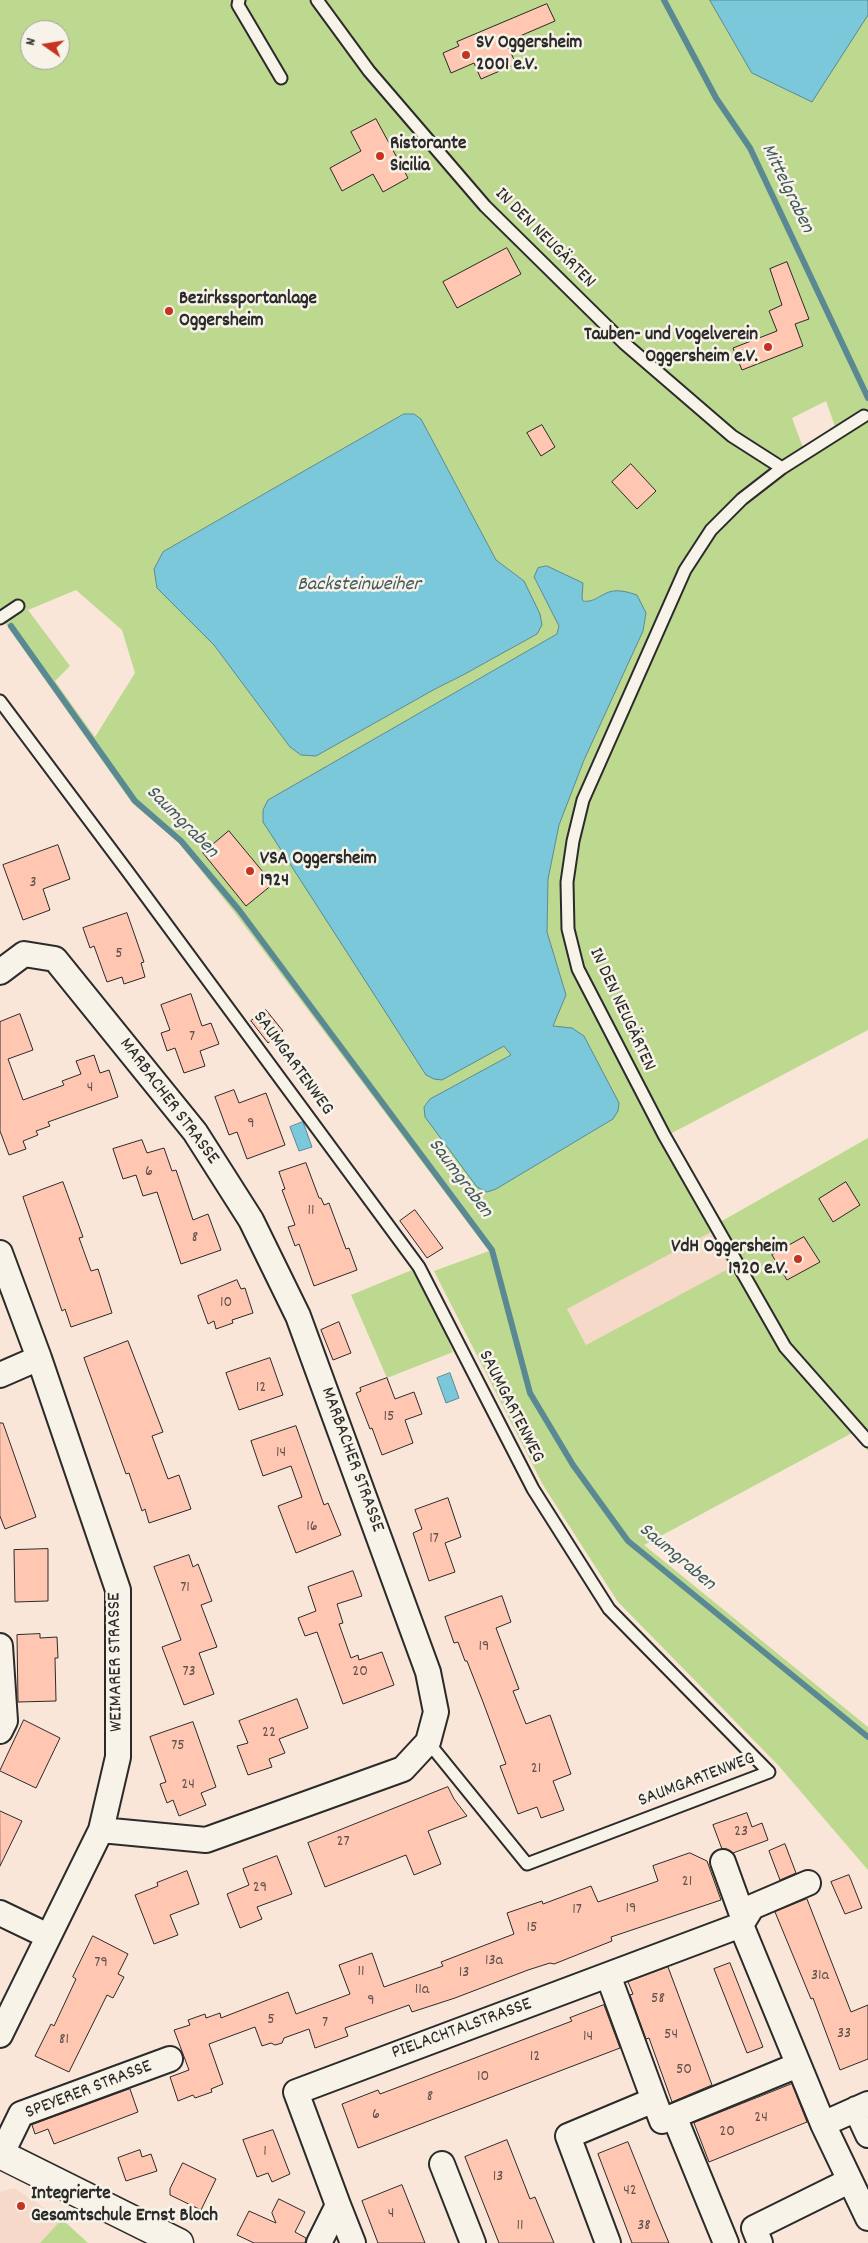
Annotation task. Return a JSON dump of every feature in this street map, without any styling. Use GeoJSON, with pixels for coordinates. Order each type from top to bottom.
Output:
{"type":"FeatureCollection","features":[{"type":"Feature","properties":{"kind":"street","name":"MARBACHER STRASSE"},"geometry":{"type":"LineString","coordinates":[[0,972],[24,954],[56,959],[195,1132],[251,1220],[298,1316],[428,1672],[436,1712],[428,1742],[403,1769],[206,1840],[101,1830]]}},
{"type":"Feature","properties":{"kind":"street","name":"WEIMARER STRASSE"},"geometry":{"type":"LineString","coordinates":[[0,1253],[39,1358],[118,1590],[118,1757],[101,1830],[0,2035]]}},
{"type":"Feature","properties":{"kind":"street"},"geometry":{"type":"LineString","coordinates":[[0,1375],[39,1358]]}},
{"type":"Feature","properties":{"kind":"street"},"geometry":{"type":"LineString","coordinates":[[0,1646],[5,1721],[0,1731]]}},
{"type":"Feature","properties":{"kind":"street"},"geometry":{"type":"LineString","coordinates":[[723,1862],[742,1922],[798,2065],[823,2124],[856,2183],[868,2218]]}},
{"type":"Feature","properties":{"kind":"street","name":"PIELACHTALSTRASSE"},"geometry":{"type":"LineString","coordinates":[[353,2243],[296,2092],[608,1975],[742,1922],[752,1907],[808,1883]]}},
{"type":"Feature","properties":{"kind":"street"},"geometry":{"type":"LineString","coordinates":[[0,1913],[48,1936]]}},
{"type":"Feature","properties":{"kind":"street"},"geometry":{"type":"LineString","coordinates":[[608,1975],[662,2121],[798,2065]]}},
{"type":"Feature","properties":{"kind":"street","name":"SPEYERER STRASSE"},"geometry":{"type":"LineString","coordinates":[[170,2059],[21,2114],[1,2155],[178,2243]]}},
{"type":"Feature","properties":{"kind":"street"},"geometry":{"type":"LineString","coordinates":[[608,2243],[568,2136],[654,2100]]}},
{"type":"Feature","properties":{"kind":"street"},"geometry":{"type":"LineString","coordinates":[[823,2124],[862,2106],[868,2135]]}},
{"type":"Feature","properties":{"kind":"street"},"geometry":{"type":"LineString","coordinates":[[674,2116],[726,2242],[757,2236],[856,2183]]}},
{"type":"Feature","properties":{"kind":"street"},"geometry":{"type":"LineString","coordinates":[[442,2164],[473,2243]]}},
{"type":"Feature","properties":{"kind":"street"},"geometry":{"type":"LineString","coordinates":[[319,2243],[338,2205]]}},
{"type":"Feature","properties":{"kind":"lane"},"geometry":{"type":"LineString","coordinates":[[239,0],[238,5],[281,78]]}},
{"type":"Feature","properties":{"kind":"lane","name":"IN DEN NEUGÄRTEN"},"geometry":{"type":"LineString","coordinates":[[318,0],[370,71],[485,206],[624,343],[732,436],[782,468]]}},
{"type":"Feature","properties":{"kind":"lane","name":"IN DEN NEUGÄRTEN"},"geometry":{"type":"LineString","coordinates":[[864,416],[782,468],[742,499],[711,530],[685,570],[583,800],[572,840],[567,882],[568,929],[578,969],[659,1127],[785,1347],[868,1441]]}},
{"type":"Feature","properties":{"kind":"lane"},"geometry":{"type":"LineString","coordinates":[[0,618],[18,606]]}},
{"type":"Feature","properties":{"kind":"lane","name":"SAUMGARTENWEG"},"geometry":{"type":"LineString","coordinates":[[0,701],[419,1267],[533,1489],[609,1609],[769,1772],[527,1864],[428,1742]]}},
{"type":"Feature","properties":{"kind":"shaded area"},"geometry":{"type":"Polygon","coordinates":[[[711,1231],[731,1268],[586,1345],[567,1309],[711,1231]]]}},
{"type":"Feature","properties":{"kind":"shaded area","name":"Integrierte Gesamtschule Ernst Bloch"},"geometry":{"type":"Polygon","coordinates":[[[14,2188],[62,2219],[40,2243],[0,2243],[0,2192],[14,2188]]]}},
{"type":"Feature","properties":{"kind":"green space"},"geometry":{"type":"Polygon","coordinates":[[[0,0],[868,0],[868,1030],[670,1134],[722,1221],[868,1138],[868,1451],[852,1433],[644,1545],[868,1727],[868,1870],[778,1765],[618,1602],[543,1485],[434,1271],[489,1251],[235,913],[179,843],[132,803],[0,616],[0,0]],[[826,401],[792,418],[805,453],[837,432],[826,401]],[[404,414],[163,552],[154,569],[157,588],[214,645],[290,747],[301,755],[316,756],[537,634],[524,581],[496,560],[421,419],[414,414],[404,414]],[[534,578],[559,626],[557,634],[268,800],[511,1055],[430,1099],[424,1107],[487,1192],[496,1189],[613,1119],[553,1026],[566,995],[547,932],[548,879],[559,825],[584,760],[643,631],[646,613],[611,591],[588,602],[534,578]],[[76,590],[28,610],[70,666],[55,681],[95,737],[135,673],[122,630],[76,590]],[[711,1232],[567,1309],[586,1345],[730,1268],[711,1232]]]}},
{"type":"Feature","properties":{"kind":"green space"},"geometry":{"type":"Polygon","coordinates":[[[412,1270],[426,1289],[453,1352],[387,1378],[351,1295],[412,1270]]]}},
{"type":"Feature","properties":{"kind":"green space"},"geometry":{"type":"Polygon","coordinates":[[[62,2219],[88,2243],[40,2243],[62,2219]]]}},
{"type":"Feature","properties":{"kind":"water"},"geometry":{"type":"Polygon","coordinates":[[[710,0],[868,0],[868,15],[812,102],[752,73],[710,0]]]}},
{"type":"Feature","properties":{"kind":"water","name":"Backsteinweiher"},"geometry":{"type":"Polygon","coordinates":[[[404,414],[414,414],[421,419],[496,560],[524,581],[540,614],[542,625],[537,634],[316,756],[301,755],[290,747],[214,645],[157,588],[154,569],[163,552],[404,414]]]}},
{"type":"Feature","properties":{"kind":"water"},"geometry":{"type":"Polygon","coordinates":[[[547,566],[583,583],[583,601],[593,600],[612,591],[623,591],[637,595],[646,613],[643,631],[584,760],[559,825],[548,879],[547,932],[566,995],[553,1026],[572,1028],[584,1036],[619,1103],[618,1111],[613,1119],[496,1189],[487,1192],[477,1187],[425,1117],[424,1107],[430,1099],[511,1055],[504,1046],[442,1080],[426,1075],[263,822],[263,810],[268,800],[557,634],[559,626],[534,577],[538,568],[547,566]]]}},
{"type":"Feature","properties":{"kind":"water"},"geometry":{"type":"Polygon","coordinates":[[[303,1122],[312,1147],[299,1151],[290,1127],[303,1122]]]}},
{"type":"Feature","properties":{"kind":"water"},"geometry":{"type":"Polygon","coordinates":[[[450,1373],[459,1398],[446,1403],[437,1378],[450,1373]]]}},
{"type":"Feature","properties":{"kind":"building"},"geometry":{"type":"Polygon","coordinates":[[[547,4],[555,21],[506,42],[516,64],[481,79],[474,63],[451,73],[443,53],[459,46],[457,42],[547,4]]]}},
{"type":"Feature","properties":{"kind":"building"},"geometry":{"type":"Polygon","coordinates":[[[376,119],[408,178],[383,192],[373,174],[342,191],[330,168],[361,151],[351,132],[376,119]]]}},
{"type":"Feature","properties":{"kind":"building"},"geometry":{"type":"Polygon","coordinates":[[[507,248],[521,274],[457,308],[443,282],[507,248]]]}},
{"type":"Feature","properties":{"kind":"building"},"geometry":{"type":"Polygon","coordinates":[[[787,262],[809,319],[795,324],[803,346],[742,370],[733,348],[777,331],[769,311],[782,305],[770,269],[787,262]]]}},
{"type":"Feature","properties":{"kind":"building"},"geometry":{"type":"Polygon","coordinates":[[[542,425],[555,447],[541,456],[527,433],[542,425]]]}},
{"type":"Feature","properties":{"kind":"building"},"geometry":{"type":"Polygon","coordinates":[[[631,464],[656,491],[637,509],[612,482],[631,464]]]}},
{"type":"Feature","properties":{"kind":"building"},"geometry":{"type":"Polygon","coordinates":[[[229,831],[273,884],[246,906],[203,853],[229,831]]]}},
{"type":"Feature","properties":{"kind":"building"},"geometry":{"type":"Polygon","coordinates":[[[58,845],[70,879],[43,889],[50,910],[23,920],[3,865],[58,845]]]}},
{"type":"Feature","properties":{"kind":"building"},"geometry":{"type":"Polygon","coordinates":[[[127,913],[144,962],[141,963],[145,977],[124,984],[122,977],[107,982],[94,946],[90,948],[83,928],[127,913]]]}},
{"type":"Feature","properties":{"kind":"building"},"geometry":{"type":"Polygon","coordinates":[[[191,994],[202,1026],[211,1023],[219,1044],[200,1051],[205,1066],[184,1073],[175,1048],[167,1051],[161,1033],[170,1030],[161,1005],[191,994]]]}},
{"type":"Feature","properties":{"kind":"building"},"geometry":{"type":"Polygon","coordinates":[[[266,1010],[283,1031],[268,1043],[251,1021],[266,1010]]]}},
{"type":"Feature","properties":{"kind":"building"},"geometry":{"type":"Polygon","coordinates":[[[20,1014],[33,1050],[8,1059],[23,1100],[64,1085],[62,1081],[81,1074],[76,1061],[94,1055],[100,1073],[109,1070],[118,1097],[48,1122],[50,1126],[36,1131],[38,1135],[23,1141],[26,1149],[9,1155],[0,1131],[0,1022],[20,1014]]]}},
{"type":"Feature","properties":{"kind":"building"},"geometry":{"type":"Polygon","coordinates":[[[234,1090],[239,1103],[266,1093],[285,1145],[247,1159],[237,1132],[229,1135],[215,1097],[234,1090]]]}},
{"type":"Feature","properties":{"kind":"building"},"geometry":{"type":"Polygon","coordinates":[[[142,1140],[147,1153],[164,1148],[172,1171],[176,1170],[193,1220],[208,1214],[221,1250],[181,1264],[157,1192],[143,1196],[136,1175],[123,1179],[113,1149],[142,1140]]]}},
{"type":"Feature","properties":{"kind":"building"},"geometry":{"type":"Polygon","coordinates":[[[306,1163],[319,1198],[321,1198],[324,1205],[329,1203],[346,1249],[349,1248],[357,1270],[314,1286],[299,1244],[295,1246],[288,1227],[295,1225],[282,1190],[285,1189],[279,1172],[306,1163]]]}},
{"type":"Feature","properties":{"kind":"building"},"geometry":{"type":"Polygon","coordinates":[[[63,1182],[83,1237],[79,1238],[91,1271],[98,1269],[112,1313],[71,1327],[65,1309],[62,1311],[23,1197],[63,1182]]]}},
{"type":"Feature","properties":{"kind":"building"},"geometry":{"type":"Polygon","coordinates":[[[846,1182],[860,1205],[833,1222],[819,1199],[846,1182]]]}},
{"type":"Feature","properties":{"kind":"building"},"geometry":{"type":"Polygon","coordinates":[[[415,1210],[443,1248],[427,1258],[400,1221],[415,1210]]]}},
{"type":"Feature","properties":{"kind":"building","name":"VdH Oggersheim 1920 e.V."},"geometry":{"type":"Polygon","coordinates":[[[804,1237],[820,1262],[787,1280],[772,1255],[804,1237]]]}},
{"type":"Feature","properties":{"kind":"building"},"geometry":{"type":"Polygon","coordinates":[[[237,1280],[241,1289],[245,1288],[253,1313],[232,1320],[233,1323],[216,1329],[214,1321],[208,1324],[198,1296],[237,1280]]]}},
{"type":"Feature","properties":{"kind":"building"},"geometry":{"type":"Polygon","coordinates":[[[339,1322],[351,1353],[333,1360],[321,1330],[339,1322]]]}},
{"type":"Feature","properties":{"kind":"building"},"geometry":{"type":"Polygon","coordinates":[[[128,1341],[163,1432],[152,1436],[168,1479],[179,1475],[191,1509],[149,1523],[145,1509],[142,1511],[129,1473],[126,1474],[84,1358],[128,1341]]]}},
{"type":"Feature","properties":{"kind":"building"},"geometry":{"type":"Polygon","coordinates":[[[270,1358],[283,1395],[239,1410],[226,1373],[270,1358]]]}},
{"type":"Feature","properties":{"kind":"building"},"geometry":{"type":"Polygon","coordinates":[[[387,1378],[395,1399],[414,1392],[422,1414],[405,1420],[413,1443],[382,1455],[356,1393],[361,1391],[360,1388],[387,1378]]]}},
{"type":"Feature","properties":{"kind":"building"},"geometry":{"type":"Polygon","coordinates":[[[0,1423],[3,1423],[36,1517],[5,1529],[0,1516],[0,1423]]]}},
{"type":"Feature","properties":{"kind":"building"},"geometry":{"type":"Polygon","coordinates":[[[296,1426],[324,1505],[328,1503],[341,1535],[296,1553],[278,1506],[302,1497],[291,1466],[263,1476],[251,1441],[296,1426]]]}},
{"type":"Feature","properties":{"kind":"building"},"geometry":{"type":"Polygon","coordinates":[[[448,1498],[461,1537],[445,1543],[455,1572],[429,1581],[413,1533],[422,1529],[415,1510],[448,1498]]]}},
{"type":"Feature","properties":{"kind":"building"},"geometry":{"type":"Polygon","coordinates":[[[48,1549],[48,1601],[15,1602],[14,1550],[48,1549]]]}},
{"type":"Feature","properties":{"kind":"building"},"geometry":{"type":"Polygon","coordinates":[[[189,1555],[193,1567],[198,1564],[212,1601],[201,1605],[217,1647],[199,1653],[214,1694],[184,1705],[162,1647],[181,1640],[154,1567],[189,1555]]]}},
{"type":"Feature","properties":{"kind":"building"},"geometry":{"type":"Polygon","coordinates":[[[353,1571],[362,1596],[337,1604],[343,1623],[339,1624],[351,1658],[358,1655],[359,1660],[382,1652],[394,1685],[343,1704],[317,1632],[305,1636],[298,1618],[316,1611],[308,1587],[353,1571]]]}},
{"type":"Feature","properties":{"kind":"building"},"geometry":{"type":"Polygon","coordinates":[[[502,1596],[511,1622],[496,1628],[519,1689],[513,1691],[526,1724],[550,1715],[571,1774],[553,1781],[564,1810],[541,1818],[537,1807],[518,1814],[500,1766],[506,1764],[467,1661],[465,1661],[458,1642],[454,1643],[445,1617],[502,1596]]]}},
{"type":"Feature","properties":{"kind":"building"},"geometry":{"type":"Polygon","coordinates":[[[40,1634],[40,1638],[57,1637],[58,1658],[55,1658],[56,1701],[18,1702],[17,1635],[40,1634]]]}},
{"type":"Feature","properties":{"kind":"building"},"geometry":{"type":"Polygon","coordinates":[[[297,1699],[308,1728],[279,1739],[285,1753],[269,1759],[272,1767],[248,1775],[237,1746],[248,1743],[239,1721],[297,1699]]]}},
{"type":"Feature","properties":{"kind":"building"},"geometry":{"type":"Polygon","coordinates":[[[24,1720],[60,1738],[36,1788],[0,1771],[24,1720]]]}},
{"type":"Feature","properties":{"kind":"building"},"geometry":{"type":"Polygon","coordinates":[[[193,1722],[216,1787],[201,1793],[206,1805],[179,1816],[173,1800],[167,1803],[160,1784],[166,1782],[150,1737],[193,1722]]]}},
{"type":"Feature","properties":{"kind":"building"},"geometry":{"type":"Polygon","coordinates":[[[448,1787],[454,1799],[467,1816],[428,1831],[441,1864],[414,1875],[406,1855],[325,1887],[308,1843],[448,1787]]]}},
{"type":"Feature","properties":{"kind":"building"},"geometry":{"type":"Polygon","coordinates":[[[0,1811],[22,1821],[0,1866],[0,1811]]]}},
{"type":"Feature","properties":{"kind":"building"},"geometry":{"type":"Polygon","coordinates":[[[747,1813],[752,1827],[762,1823],[768,1840],[733,1853],[722,1849],[713,1825],[747,1813]]]}},
{"type":"Feature","properties":{"kind":"building"},"geometry":{"type":"Polygon","coordinates":[[[785,1844],[796,1873],[780,1880],[769,1851],[785,1844]]]}},
{"type":"Feature","properties":{"kind":"building"},"geometry":{"type":"Polygon","coordinates":[[[690,1853],[707,1861],[721,1900],[611,1937],[612,1941],[554,1964],[550,1963],[528,1970],[455,1998],[412,2012],[409,2005],[345,2028],[348,2036],[315,2048],[309,2029],[284,2038],[282,2043],[275,2045],[271,2043],[262,2046],[255,2027],[209,2044],[223,2084],[211,2089],[212,2092],[195,2098],[193,2095],[178,2101],[170,2077],[189,2070],[174,2030],[190,2025],[188,2020],[205,2014],[206,2018],[220,2013],[221,2018],[288,1992],[296,2014],[350,1994],[339,1965],[372,1953],[384,1987],[443,1966],[441,1962],[514,1934],[507,1913],[542,1901],[543,1904],[591,1886],[598,1902],[658,1881],[653,1866],[690,1853]]]}},
{"type":"Feature","properties":{"kind":"building"},"geometry":{"type":"Polygon","coordinates":[[[277,1856],[292,1894],[257,1907],[262,1919],[240,1928],[227,1894],[249,1885],[243,1869],[277,1856]]]}},
{"type":"Feature","properties":{"kind":"building"},"geometry":{"type":"Polygon","coordinates":[[[187,1871],[199,1904],[170,1915],[178,1935],[154,1944],[135,1895],[158,1886],[157,1883],[187,1871]]]}},
{"type":"Feature","properties":{"kind":"building"},"geometry":{"type":"Polygon","coordinates":[[[849,1875],[862,1908],[845,1914],[831,1882],[849,1875]]]}},
{"type":"Feature","properties":{"kind":"building"},"geometry":{"type":"Polygon","coordinates":[[[807,1899],[851,2012],[868,2005],[868,2059],[840,2070],[813,1998],[811,1999],[775,1912],[807,1899]]]}},
{"type":"Feature","properties":{"kind":"building"},"geometry":{"type":"Polygon","coordinates":[[[93,1936],[128,1954],[118,1974],[124,1977],[113,1998],[107,1995],[69,2072],[35,2056],[51,2024],[54,2026],[76,1979],[73,1977],[93,1936]]]}},
{"type":"Feature","properties":{"kind":"building"},"geometry":{"type":"Polygon","coordinates":[[[730,1963],[763,2047],[747,2053],[714,1969],[730,1963]]]}},
{"type":"Feature","properties":{"kind":"building"},"geometry":{"type":"Polygon","coordinates":[[[668,1967],[712,2085],[672,2102],[649,2038],[646,2039],[630,1995],[633,1994],[628,1982],[668,1967]]]}},
{"type":"Feature","properties":{"kind":"building"},"geometry":{"type":"Polygon","coordinates":[[[604,2005],[620,2048],[358,2148],[342,2104],[378,2090],[380,2094],[396,2088],[572,2021],[570,2018],[604,2005]]]}},
{"type":"Feature","properties":{"kind":"building"},"geometry":{"type":"Polygon","coordinates":[[[792,2084],[807,2122],[709,2162],[694,2123],[792,2084]]]}},
{"type":"Feature","properties":{"kind":"building"},"geometry":{"type":"Polygon","coordinates":[[[130,2089],[138,2112],[54,2144],[48,2129],[35,2134],[32,2125],[130,2089]]]}},
{"type":"Feature","properties":{"kind":"building"},"geometry":{"type":"Polygon","coordinates":[[[273,2130],[290,2174],[272,2182],[268,2173],[257,2177],[243,2140],[273,2130]]]}},
{"type":"Feature","properties":{"kind":"building"},"geometry":{"type":"Polygon","coordinates":[[[507,2140],[530,2199],[535,2197],[554,2243],[499,2243],[465,2157],[507,2140]]]}},
{"type":"Feature","properties":{"kind":"building"},"geometry":{"type":"Polygon","coordinates":[[[628,2142],[669,2243],[632,2243],[598,2154],[628,2142]]]}},
{"type":"Feature","properties":{"kind":"building"},"geometry":{"type":"Polygon","coordinates":[[[140,2150],[142,2157],[151,2154],[157,2171],[126,2181],[118,2158],[140,2150]]]}},
{"type":"Feature","properties":{"kind":"building"},"geometry":{"type":"Polygon","coordinates":[[[183,2163],[216,2179],[201,2210],[170,2195],[170,2189],[183,2163]]]}},
{"type":"Feature","properties":{"kind":"building"},"geometry":{"type":"Polygon","coordinates":[[[402,2185],[425,2243],[378,2243],[362,2201],[402,2185]]]}},
{"type":"Feature","properties":{"kind":"building"},"geometry":{"type":"Polygon","coordinates":[[[279,2199],[305,2212],[295,2232],[306,2238],[305,2243],[254,2243],[237,2235],[249,2211],[276,2223],[272,2213],[279,2199]]]}},
{"type":"Feature","properties":{"kind":"waterway","name":"Mittelgraben"},"geometry":{"type":"LineString","coordinates":[[664,0],[716,98],[750,148],[868,398]]}},
{"type":"Feature","properties":{"kind":"waterway","name":"Saumgraben"},"geometry":{"type":"LineString","coordinates":[[11,626],[135,801],[181,841],[239,910],[492,1250],[530,1393],[573,1465],[628,1541],[868,1737]]}},
{"type":"Feature","properties":{"kind":"place","name":"SV Oggersheim 2001 e.V."},"geometry":{"type":"Point","coordinates":[466,55]}},
{"type":"Feature","properties":{"kind":"place","name":"Ristorante Sicilia"},"geometry":{"type":"Point","coordinates":[380,156]}},
{"type":"Feature","properties":{"kind":"place","name":"Bezirkssportanlage Oggersheim"},"geometry":{"type":"Point","coordinates":[169,311]}},
{"type":"Feature","properties":{"kind":"place","name":"Tauben- und Vogelverein Oggersheim e.V."},"geometry":{"type":"Point","coordinates":[768,347]}},
{"type":"Feature","properties":{"kind":"place","name":"VSA Oggersheim 1924"},"geometry":{"type":"Point","coordinates":[250,871]}},
{"type":"Feature","properties":{"kind":"place","name":"VdH Oggersheim 1920 e.V."},"geometry":{"type":"Point","coordinates":[798,1259]}},
{"type":"Feature","properties":{"kind":"place","name":"Integrierte Gesamtschule Ernst Bloch"},"geometry":{"type":"Point","coordinates":[21,2206]}}]}
